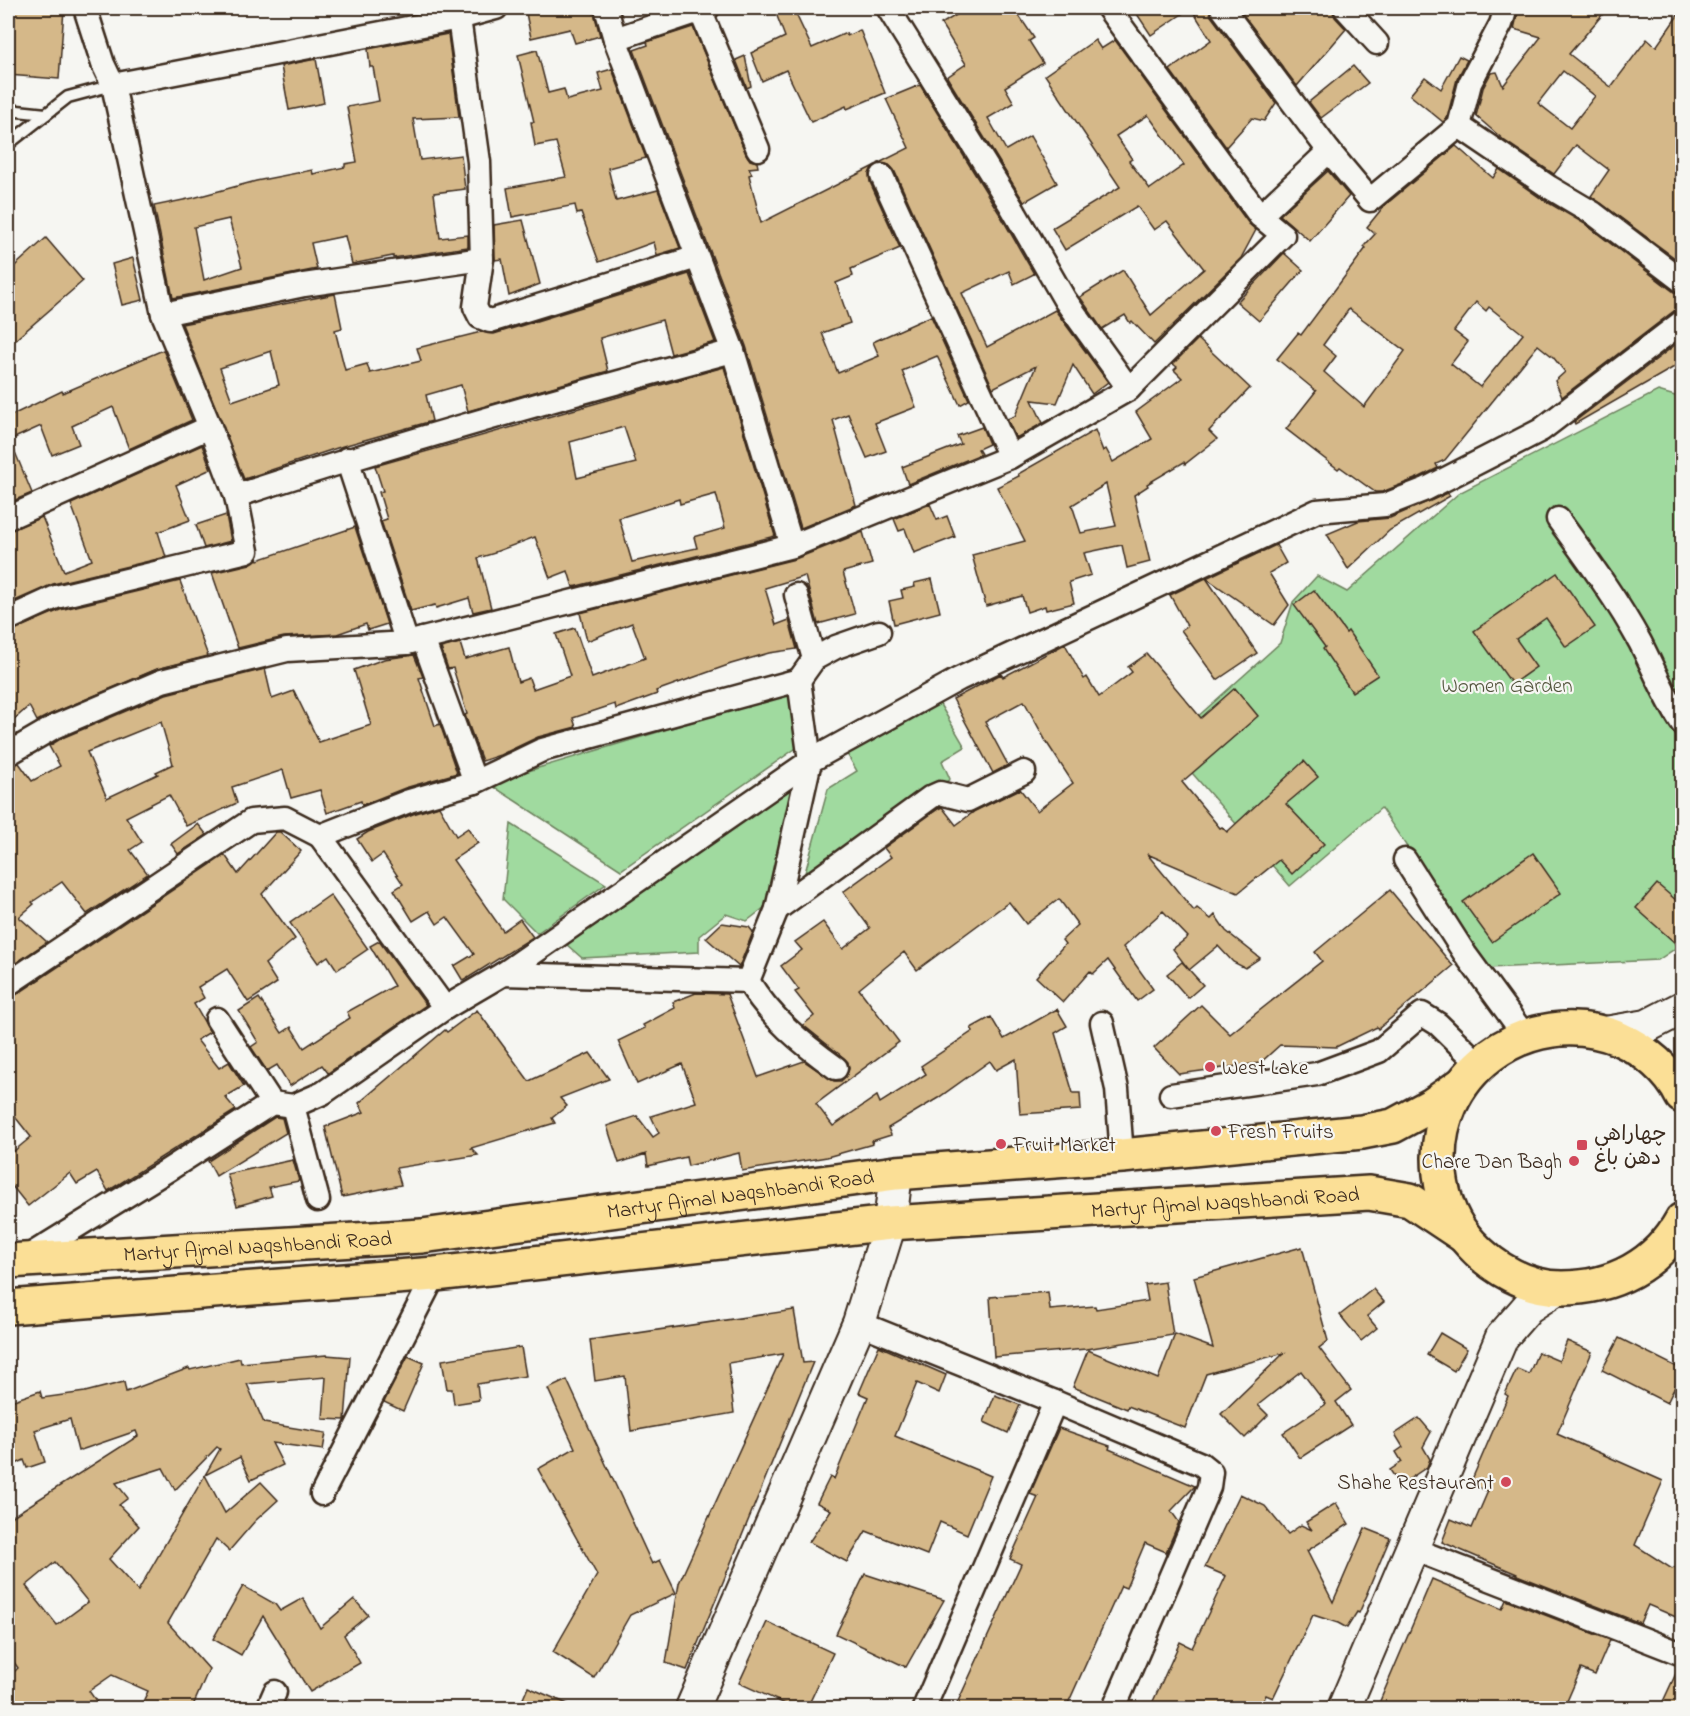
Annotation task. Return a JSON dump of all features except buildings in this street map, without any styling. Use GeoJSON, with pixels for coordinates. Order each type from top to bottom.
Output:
{"type":"FeatureCollection","features":[{"type":"Feature","properties":{"kind":"highway","name":"Martyr Ajmal Naqshbandi Road"},"geometry":{"type":"LineString","coordinates":[[15,1260],[423,1236],[896,1173],[1122,1156],[1362,1132],[1393,1126],[1432,1105],[1501,1048],[1525,1036],[1551,1029],[1578,1028],[1605,1033],[1632,1045],[1656,1062],[1681,1087]]}},
{"type":"Feature","properties":{"kind":"highway"},"geometry":{"type":"LineString","coordinates":[[1471,1074],[1449,1108],[1441,1134],[1438,1161],[1442,1188],[1450,1213],[1464,1236],[1482,1256],[1505,1272],[1530,1282],[1557,1288],[1581,1288],[1606,1283],[1629,1274],[1650,1260],[1682,1221]]}},
{"type":"Feature","properties":{"kind":"highway","name":"Martyr Ajmal Naqshbandi Road"},"geometry":{"type":"LineString","coordinates":[[8,1307],[435,1274],[890,1223],[1369,1193],[1410,1200],[1464,1236]]}},
{"type":"Feature","properties":{"kind":"main road"},"geometry":{"type":"LineString","coordinates":[[1605,1033],[1647,1026],[1683,1008]]}},
{"type":"Feature","properties":{"kind":"main road"},"geometry":{"type":"LineString","coordinates":[[692,1708],[859,1323],[890,1223],[896,1173]]}},
{"type":"Feature","properties":{"kind":"main road"},"geometry":{"type":"LineString","coordinates":[[1344,1708],[1502,1337],[1528,1307],[1557,1288]]}},
{"type":"Feature","properties":{"kind":"street"},"geometry":{"type":"LineString","coordinates":[[8,619],[56,597],[247,551],[236,496],[163,315],[113,85],[103,64],[85,8]]}},
{"type":"Feature","properties":{"kind":"street"},"geometry":{"type":"LineString","coordinates":[[113,85],[459,18],[496,8]]}},
{"type":"Feature","properties":{"kind":"street"},"geometry":{"type":"LineString","coordinates":[[606,8],[615,39],[733,351],[792,546]]}},
{"type":"Feature","properties":{"kind":"street"},"geometry":{"type":"LineString","coordinates":[[888,8],[1011,206],[1065,300],[1129,389]]}},
{"type":"Feature","properties":{"kind":"street"},"geometry":{"type":"LineString","coordinates":[[8,754],[56,726],[162,681],[287,651],[415,641],[792,546],[1010,457],[1129,389],[1283,235],[1260,216],[1108,8]]}},
{"type":"Feature","properties":{"kind":"street"},"geometry":{"type":"LineString","coordinates":[[1222,8],[1329,151],[1370,200],[1460,126],[1470,83],[1501,24],[1506,8]]}},
{"type":"Feature","properties":{"kind":"street"},"geometry":{"type":"LineString","coordinates":[[1345,8],[1377,43]]}},
{"type":"Feature","properties":{"kind":"street"},"geometry":{"type":"LineString","coordinates":[[615,39],[704,9],[758,148]]}},
{"type":"Feature","properties":{"kind":"street"},"geometry":{"type":"LineString","coordinates":[[459,18],[479,162],[482,259],[476,307],[480,317],[490,321],[698,257]]}},
{"type":"Feature","properties":{"kind":"street"},"geometry":{"type":"LineString","coordinates":[[1460,126],[1549,187],[1593,213],[1683,281]]}},
{"type":"Feature","properties":{"kind":"street"},"geometry":{"type":"LineString","coordinates":[[1260,216],[1329,151]]}},
{"type":"Feature","properties":{"kind":"street"},"geometry":{"type":"LineString","coordinates":[[882,176],[1010,457]]}},
{"type":"Feature","properties":{"kind":"street"},"geometry":{"type":"LineString","coordinates":[[163,315],[304,285],[482,259]]}},
{"type":"Feature","properties":{"kind":"street"},"geometry":{"type":"LineString","coordinates":[[15,1260],[282,1104],[323,1093],[445,1008],[503,975],[810,761],[959,679],[1317,511],[1385,505],[1426,489],[1541,430],[1683,322]]}},
{"type":"Feature","properties":{"kind":"street"},"geometry":{"type":"LineString","coordinates":[[236,496],[347,459],[733,351]]}},
{"type":"Feature","properties":{"kind":"street"},"geometry":{"type":"LineString","coordinates":[[8,518],[210,427]]}},
{"type":"Feature","properties":{"kind":"street"},"geometry":{"type":"LineString","coordinates":[[347,459],[415,641],[475,782]]}},
{"type":"Feature","properties":{"kind":"street"},"geometry":{"type":"LineString","coordinates":[[1558,519],[1614,595],[1674,711],[1683,723]]}},
{"type":"Feature","properties":{"kind":"street"},"geometry":{"type":"LineString","coordinates":[[796,596],[814,659]]}},
{"type":"Feature","properties":{"kind":"street"},"geometry":{"type":"LineString","coordinates":[[321,836],[409,801],[475,782],[542,750],[799,680],[814,659],[836,647],[879,632]]}},
{"type":"Feature","properties":{"kind":"street"},"geometry":{"type":"LineString","coordinates":[[748,981],[777,909],[810,761],[799,680]]}},
{"type":"Feature","properties":{"kind":"street"},"geometry":{"type":"LineString","coordinates":[[777,909],[931,797],[940,793],[968,800],[1024,772]]}},
{"type":"Feature","properties":{"kind":"street"},"geometry":{"type":"LineString","coordinates":[[8,984],[251,821],[285,818],[321,836],[445,1008]]}},
{"type":"Feature","properties":{"kind":"street"},"geometry":{"type":"LineString","coordinates":[[1405,860],[1465,954],[1525,1036]]}},
{"type":"Feature","properties":{"kind":"street"},"geometry":{"type":"LineString","coordinates":[[503,975],[748,981]]}},
{"type":"Feature","properties":{"kind":"street"},"geometry":{"type":"LineString","coordinates":[[748,981],[762,1004],[787,1030],[836,1068]]}},
{"type":"Feature","properties":{"kind":"street"},"geometry":{"type":"LineString","coordinates":[[1171,1095],[1317,1074],[1379,1051],[1422,1014],[1438,1024],[1471,1074]]}},
{"type":"Feature","properties":{"kind":"street"},"geometry":{"type":"LineString","coordinates":[[217,1018],[282,1104],[318,1200]]}},
{"type":"Feature","properties":{"kind":"street"},"geometry":{"type":"LineString","coordinates":[[1102,1023],[1116,1089],[1122,1156]]}},
{"type":"Feature","properties":{"kind":"street"},"geometry":{"type":"LineString","coordinates":[[322,1494],[435,1274]]}},
{"type":"Feature","properties":{"kind":"street"},"geometry":{"type":"LineString","coordinates":[[859,1323],[1055,1402],[1201,1464],[1211,1472],[1209,1487],[1114,1708]]}},
{"type":"Feature","properties":{"kind":"street"},"geometry":{"type":"LineString","coordinates":[[924,1708],[1055,1402]]}},
{"type":"Feature","properties":{"kind":"street"},"geometry":{"type":"LineString","coordinates":[[1413,1549],[1683,1654]]}},
{"type":"Feature","properties":{"kind":"lane"},"geometry":{"type":"LineString","coordinates":[[8,144],[68,97],[113,85]]}},
{"type":"Feature","properties":{"kind":"lane"},"geometry":{"type":"LineString","coordinates":[[8,111],[46,114]]}},
{"type":"Feature","properties":{"kind":"green space","name":"Women Garden"},"geometry":{"type":"Polygon","coordinates":[[[1658,391],[1682,398],[1682,944],[1658,960],[1488,968],[1381,808],[1290,886],[1167,744],[1280,643],[1293,602],[1317,576],[1347,592],[1459,493],[1658,391]]]}},
{"type":"Feature","properties":{"kind":"green space"},"geometry":{"type":"Polygon","coordinates":[[[798,690],[805,742],[621,870],[488,783],[798,690]]]}},
{"type":"Feature","properties":{"kind":"green space"},"geometry":{"type":"Polygon","coordinates":[[[938,701],[965,747],[942,761],[950,779],[803,880],[828,789],[857,771],[847,754],[938,701]]]}},
{"type":"Feature","properties":{"kind":"green space"},"geometry":{"type":"Polygon","coordinates":[[[806,777],[773,901],[747,921],[726,914],[699,936],[699,952],[582,958],[566,944],[806,777]]]}},
{"type":"Feature","properties":{"kind":"green space"},"geometry":{"type":"Polygon","coordinates":[[[511,824],[606,884],[537,933],[503,899],[511,824]]]}},
{"type":"Feature","properties":{"kind":"place","name":"West Lake"},"geometry":{"type":"Point","coordinates":[1210,1067]}},
{"type":"Feature","properties":{"kind":"place","name":"Fresh Fruits"},"geometry":{"type":"Point","coordinates":[1216,1131]}},
{"type":"Feature","properties":{"kind":"place","name":"Fruit Market"},"geometry":{"type":"Point","coordinates":[1001,1144]}},
{"type":"Feature","properties":{"kind":"place","name":"چهاراهی دهن باغ"},"geometry":{"type":"Point","coordinates":[1582,1145]}},
{"type":"Feature","properties":{"kind":"place","name":"Chare Dan Bagh"},"geometry":{"type":"Point","coordinates":[1574,1161]}},
{"type":"Feature","properties":{"kind":"place","name":"Shahe Restaurant"},"geometry":{"type":"Point","coordinates":[1506,1482]}}]}
